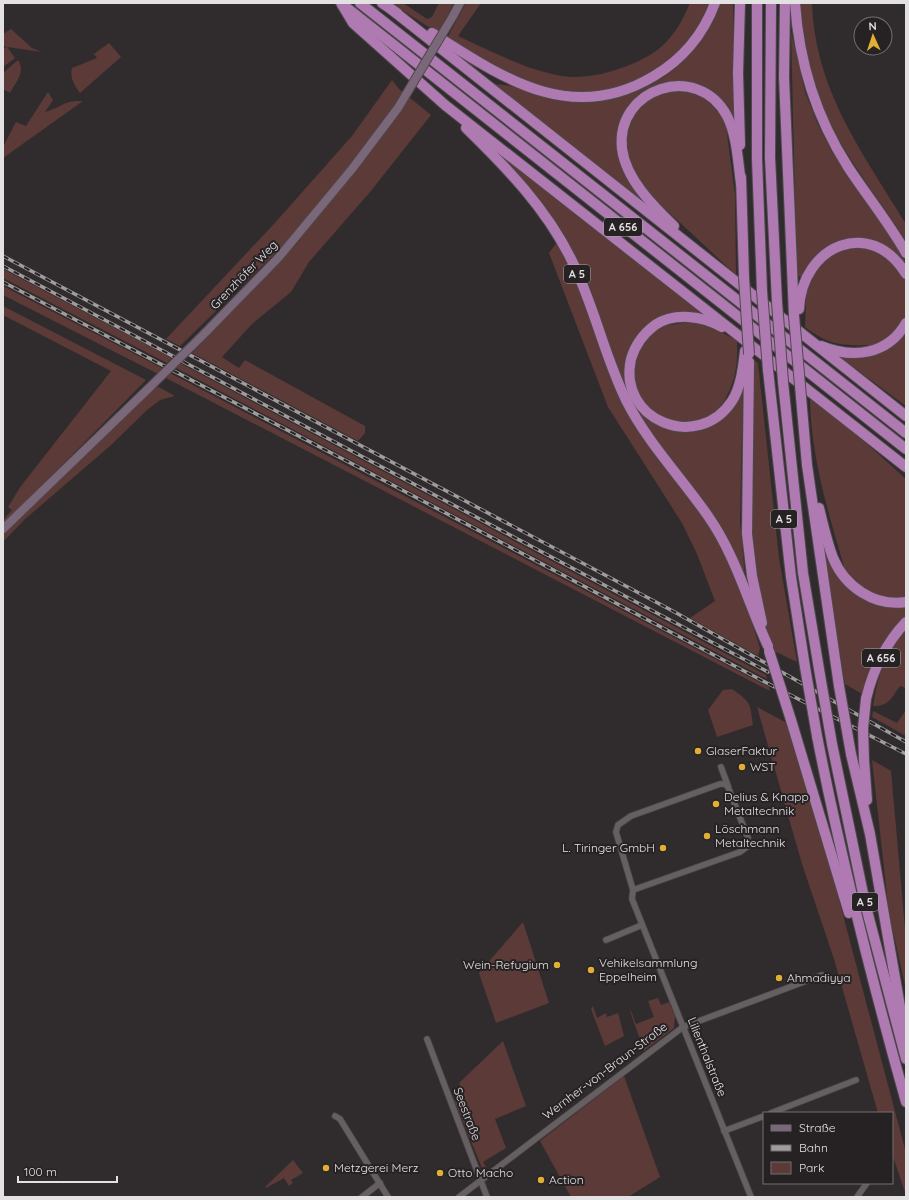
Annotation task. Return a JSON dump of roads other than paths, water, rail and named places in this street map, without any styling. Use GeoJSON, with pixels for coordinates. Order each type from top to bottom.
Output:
{"type":"FeatureCollection","features":[{"type":"Feature","properties":{"kind":"highway","name":"A 5"},"geometry":{"type":"LineString","coordinates":[[341,3],[353,23],[445,104],[452,115],[528,192],[562,240],[575,268],[608,358],[626,400],[647,435],[709,517],[728,550],[768,649],[852,923],[862,938]]}},
{"type":"Feature","properties":{"kind":"highway","name":"A 656"},"geometry":{"type":"LineString","coordinates":[[341,3],[906,449]]}},
{"type":"Feature","properties":{"kind":"highway","name":"A 656"},"geometry":{"type":"LineString","coordinates":[[360,3],[906,433]]}},
{"type":"Feature","properties":{"kind":"highway","name":"A 656"},"geometry":{"type":"LineString","coordinates":[[382,3],[466,55],[521,85],[544,93],[568,97],[591,98],[629,90],[675,62],[689,48],[701,32],[715,3]]}},
{"type":"Feature","properties":{"kind":"highway"},"geometry":{"type":"LineString","coordinates":[[740,3],[738,73],[744,277],[744,335],[747,353],[733,400],[719,415],[700,425],[682,427],[662,422],[642,407],[632,388],[630,363],[636,345],[648,331],[664,321],[682,317],[705,319],[744,335]]}},
{"type":"Feature","properties":{"kind":"highway","name":"A 5"},"geometry":{"type":"LineString","coordinates":[[757,3],[757,159],[762,291],[768,370],[791,577],[805,667],[833,819],[862,938],[906,1102]]}},
{"type":"Feature","properties":{"kind":"highway","name":"A 5"},"geometry":{"type":"LineString","coordinates":[[771,3],[770,157],[777,302],[783,382],[803,573],[832,744],[865,903],[906,1059]]}},
{"type":"Feature","properties":{"kind":"highway"},"geometry":{"type":"LineString","coordinates":[[785,3],[784,76],[797,318],[796,336],[807,465],[839,686],[851,754],[870,834],[906,1041]]}},
{"type":"Feature","properties":{"kind":"highway"},"geometry":{"type":"LineString","coordinates":[[795,3],[800,41],[809,88],[821,120],[848,167],[906,254]]}},
{"type":"Feature","properties":{"kind":"highway","name":"A 656"},"geometry":{"type":"LineString","coordinates":[[391,9],[700,253]]}},
{"type":"Feature","properties":{"kind":"highway"},"geometry":{"type":"LineString","coordinates":[[741,184],[730,124],[722,109],[711,97],[688,87],[672,86],[649,94],[631,111],[624,126],[622,141],[624,158],[633,178],[646,198],[693,243],[700,253],[906,416]]}},
{"type":"Feature","properties":{"kind":"highway"},"geometry":{"type":"LineString","coordinates":[[445,104],[744,335],[883,450],[906,467]]}},
{"type":"Feature","properties":{"kind":"highway"},"geometry":{"type":"LineString","coordinates":[[797,318],[807,273],[823,255],[837,247],[853,244],[877,247],[897,261],[906,274]]}},
{"type":"Feature","properties":{"kind":"highway"},"geometry":{"type":"LineString","coordinates":[[809,340],[838,352],[863,354],[879,349],[889,343],[898,335],[906,323]]}},
{"type":"Feature","properties":{"kind":"highway","name":"A 5"},"geometry":{"type":"LineString","coordinates":[[747,353],[747,534],[752,576],[768,649]]}},
{"type":"Feature","properties":{"kind":"highway"},"geometry":{"type":"LineString","coordinates":[[883,450],[906,473]]}},
{"type":"Feature","properties":{"kind":"highway"},"geometry":{"type":"LineString","coordinates":[[807,465],[825,536],[834,560],[845,576],[861,592],[874,600],[892,603],[906,602]]}},
{"type":"Feature","properties":{"kind":"highway","name":"A 656"},"geometry":{"type":"LineString","coordinates":[[870,834],[863,728],[866,698],[875,670],[884,650],[906,622]]}},
{"type":"Feature","properties":{"kind":"main road","name":"Grenzhöfer Weg"},"geometry":{"type":"LineString","coordinates":[[3,529],[205,333],[279,257],[352,169],[398,108],[460,3]]}},
{"type":"Feature","properties":{"kind":"street"},"geometry":{"type":"LineString","coordinates":[[634,890],[740,852],[747,847],[748,838],[721,767]]}},
{"type":"Feature","properties":{"kind":"street","name":"Lilienthalstraße"},"geometry":{"type":"LineString","coordinates":[[728,787],[725,784],[720,784],[625,819],[618,826],[617,838],[634,890],[632,899],[751,1197]]}},
{"type":"Feature","properties":{"kind":"street"},"geometry":{"type":"LineString","coordinates":[[606,940],[642,925]]}},
{"type":"Feature","properties":{"kind":"street","name":"Wernher-von-Braun-Straße"},"geometry":{"type":"LineString","coordinates":[[459,1197],[683,1027],[822,975]]}},
{"type":"Feature","properties":{"kind":"street","name":"Seestraße"},"geometry":{"type":"LineString","coordinates":[[427,1039],[487,1197]]}},
{"type":"Feature","properties":{"kind":"street"},"geometry":{"type":"LineString","coordinates":[[774,1112],[856,1080]]}},
{"type":"Feature","properties":{"kind":"street"},"geometry":{"type":"LineString","coordinates":[[335,1116],[340,1119],[388,1197]]}},
{"type":"Feature","properties":{"kind":"street"},"geometry":{"type":"LineString","coordinates":[[724,1131],[763,1116]]}},
{"type":"Feature","properties":{"kind":"street"},"geometry":{"type":"LineString","coordinates":[[362,1197],[380,1183]]}},
{"type":"Feature","properties":{"kind":"street"},"geometry":{"type":"LineString","coordinates":[[857,1197],[866,1184]]}},
{"type":"Feature","properties":{"kind":"railway"},"geometry":{"type":"LineString","coordinates":[[3,256],[671,610],[906,742]]}},
{"type":"Feature","properties":{"kind":"railway"},"geometry":{"type":"LineString","coordinates":[[3,266],[768,672]]}},
{"type":"Feature","properties":{"kind":"railway"},"geometry":{"type":"LineString","coordinates":[[3,282],[387,482],[763,681],[906,754]]}},
{"type":"Feature","properties":{"kind":"place","name":"GlaserFaktur"},"geometry":{"type":"Point","coordinates":[698,751]}},
{"type":"Feature","properties":{"kind":"place","name":"WST"},"geometry":{"type":"Point","coordinates":[742,767]}},
{"type":"Feature","properties":{"kind":"place","name":"Delius & Knapp Metaltechnik"},"geometry":{"type":"Point","coordinates":[716,804]}},
{"type":"Feature","properties":{"kind":"place","name":"Löschmann Metaltechnik"},"geometry":{"type":"Point","coordinates":[707,836]}},
{"type":"Feature","properties":{"kind":"place","name":"L. Tiringer GmbH"},"geometry":{"type":"Point","coordinates":[663,848]}},
{"type":"Feature","properties":{"kind":"place","name":"Wein-Refugium"},"geometry":{"type":"Point","coordinates":[557,965]}},
{"type":"Feature","properties":{"kind":"place","name":"Vehikelsammlung Eppelheim"},"geometry":{"type":"Point","coordinates":[591,970]}},
{"type":"Feature","properties":{"kind":"place","name":"Ahmadiyya"},"geometry":{"type":"Point","coordinates":[779,978]}},
{"type":"Feature","properties":{"kind":"place","name":"Metzgerei Merz"},"geometry":{"type":"Point","coordinates":[326,1168]}},
{"type":"Feature","properties":{"kind":"place","name":"Otto Macho"},"geometry":{"type":"Point","coordinates":[440,1173]}},
{"type":"Feature","properties":{"kind":"place","name":"Action"},"geometry":{"type":"Point","coordinates":[541,1180]}}]}
